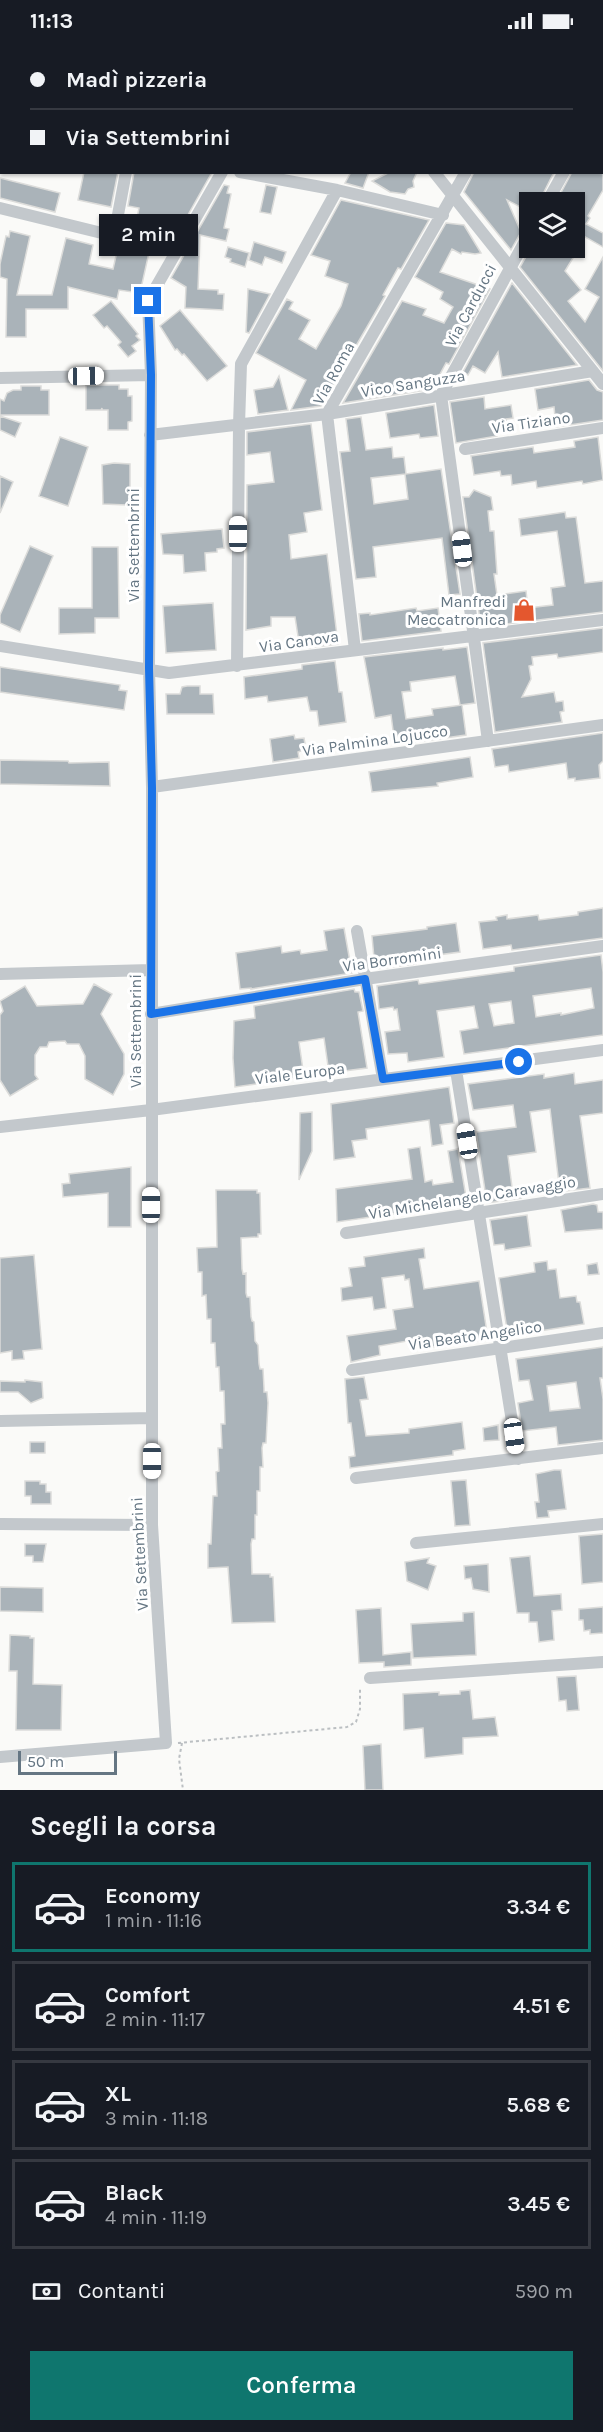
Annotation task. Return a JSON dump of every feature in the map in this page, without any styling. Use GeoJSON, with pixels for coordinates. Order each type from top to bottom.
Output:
{"type":"FeatureCollection","features":[{"type":"Feature","properties":{"kind":"street"},"geometry":{"type":"LineString","coordinates":[[0,208],[114,236],[126,174]]}},
{"type":"Feature","properties":{"kind":"street","name":"Via Settembrini"},"geometry":{"type":"LineString","coordinates":[[166,1743],[152,1525],[152,788],[149,668],[151,375],[148,301],[221,174]]}},
{"type":"Feature","properties":{"kind":"street"},"geometry":{"type":"LineString","coordinates":[[251,174],[337,190],[443,215]]}},
{"type":"Feature","properties":{"kind":"street"},"geometry":{"type":"LineString","coordinates":[[436,174],[603,384]]}},
{"type":"Feature","properties":{"kind":"street","name":"Via Roma"},"geometry":{"type":"LineString","coordinates":[[355,650],[327,414],[454,197],[465,174]]}},
{"type":"Feature","properties":{"kind":"street"},"geometry":{"type":"LineString","coordinates":[[553,192],[563,174]]}},
{"type":"Feature","properties":{"kind":"street"},"geometry":{"type":"LineString","coordinates":[[237,666],[238,425],[242,364],[337,190]]}},
{"type":"Feature","properties":{"kind":"street","name":"Via Carducci"},"geometry":{"type":"LineString","coordinates":[[441,395],[519,250]]}},
{"type":"Feature","properties":{"kind":"street","name":"Vico Sanguzza"},"geometry":{"type":"LineString","coordinates":[[150,435],[327,414],[593,371]]}},
{"type":"Feature","properties":{"kind":"street"},"geometry":{"type":"LineString","coordinates":[[0,378],[151,375]]}},
{"type":"Feature","properties":{"kind":"street"},"geometry":{"type":"LineString","coordinates":[[441,395],[488,741]]}},
{"type":"Feature","properties":{"kind":"street","name":"Via Tiziano"},"geometry":{"type":"LineString","coordinates":[[465,449],[603,428]]}},
{"type":"Feature","properties":{"kind":"street","name":"Via Canova"},"geometry":{"type":"LineString","coordinates":[[0,646],[149,668],[168,673],[603,620]]}},
{"type":"Feature","properties":{"kind":"street","name":"Via Palmina Lojucco"},"geometry":{"type":"LineString","coordinates":[[152,788],[603,724]]}},
{"type":"Feature","properties":{"kind":"street"},"geometry":{"type":"LineString","coordinates":[[357,932],[383,1079]]}},
{"type":"Feature","properties":{"kind":"street","name":"Via Borromini"},"geometry":{"type":"LineString","coordinates":[[151,1014],[365,979],[603,946]]}},
{"type":"Feature","properties":{"kind":"street"},"geometry":{"type":"LineString","coordinates":[[0,974],[151,970]]}},
{"type":"Feature","properties":{"kind":"street","name":"Viale Europa"},"geometry":{"type":"LineString","coordinates":[[0,1127],[151,1110],[603,1050]]}},
{"type":"Feature","properties":{"kind":"street"},"geometry":{"type":"LineString","coordinates":[[456,1070],[518,1459]]}},
{"type":"Feature","properties":{"kind":"street","name":"Via Michelangelo Caravaggio"},"geometry":{"type":"LineString","coordinates":[[346,1233],[603,1194]]}},
{"type":"Feature","properties":{"kind":"street","name":"Via Beato Angelico"},"geometry":{"type":"LineString","coordinates":[[352,1370],[603,1333]]}},
{"type":"Feature","properties":{"kind":"street"},"geometry":{"type":"LineString","coordinates":[[0,1421],[152,1418]]}},
{"type":"Feature","properties":{"kind":"street"},"geometry":{"type":"LineString","coordinates":[[356,1478],[603,1448]]}},
{"type":"Feature","properties":{"kind":"street"},"geometry":{"type":"LineString","coordinates":[[0,1524],[152,1525]]}},
{"type":"Feature","properties":{"kind":"street"},"geometry":{"type":"LineString","coordinates":[[416,1543],[603,1524]]}},
{"type":"Feature","properties":{"kind":"street"},"geometry":{"type":"LineString","coordinates":[[370,1678],[603,1662]]}},
{"type":"Feature","properties":{"kind":"street"},"geometry":{"type":"LineString","coordinates":[[0,1758],[166,1743]]}},
{"type":"Feature","properties":{"kind":"path"},"geometry":{"type":"LineString","coordinates":[[166,1743],[347,1727],[356,1722],[360,1709],[362,1680],[370,1678]]}},
{"type":"Feature","properties":{"kind":"path"},"geometry":{"type":"LineString","coordinates":[[182,1743],[179,1759],[183,1790]]}},
{"type":"Feature","properties":{"kind":"building"},"geometry":{"type":"Polygon","coordinates":[[[84,174],[118,174],[111,207],[78,200],[84,174]]]}},
{"type":"Feature","properties":{"kind":"building"},"geometry":{"type":"Polygon","coordinates":[[[134,174],[211,174],[167,252],[150,248],[140,293],[119,290],[117,299],[68,287],[68,309],[26,309],[26,337],[6,337],[7,279],[0,277],[0,264],[6,236],[9,237],[10,231],[30,236],[17,295],[52,295],[66,238],[93,245],[89,264],[113,269],[122,236],[133,238],[139,208],[128,206],[134,174]]]}},
{"type":"Feature","properties":{"kind":"building"},"geometry":{"type":"Polygon","coordinates":[[[350,174],[368,174],[363,188],[345,183],[350,174]]]}},
{"type":"Feature","properties":{"kind":"building"},"geometry":{"type":"Polygon","coordinates":[[[386,174],[416,174],[413,181],[414,187],[408,189],[405,194],[390,192],[372,181],[386,174]]]}},
{"type":"Feature","properties":{"kind":"building"},"geometry":{"type":"Polygon","coordinates":[[[473,174],[553,174],[544,192],[519,192],[519,206],[507,200],[519,227],[519,236],[511,250],[464,192],[473,174]]]}},
{"type":"Feature","properties":{"kind":"building"},"geometry":{"type":"Polygon","coordinates":[[[571,174],[603,174],[603,190],[586,224],[603,233],[603,247],[585,237],[585,192],[561,192],[571,174]]]}},
{"type":"Feature","properties":{"kind":"building"},"geometry":{"type":"Polygon","coordinates":[[[0,178],[60,193],[55,212],[0,198],[0,178]]]}},
{"type":"Feature","properties":{"kind":"building"},"geometry":{"type":"Polygon","coordinates":[[[224,185],[229,186],[227,193],[231,194],[224,228],[229,229],[226,241],[200,235],[198,289],[218,290],[218,294],[224,294],[223,310],[185,308],[186,287],[171,278],[224,185]]]}},
{"type":"Feature","properties":{"kind":"building"},"geometry":{"type":"Polygon","coordinates":[[[266,185],[277,187],[271,214],[260,212],[266,185]]]}},
{"type":"Feature","properties":{"kind":"building"},"geometry":{"type":"Polygon","coordinates":[[[341,200],[429,220],[401,269],[398,268],[383,295],[385,296],[321,406],[291,410],[306,380],[256,353],[287,299],[293,302],[289,309],[310,320],[299,339],[316,349],[341,306],[348,284],[325,276],[330,261],[311,255],[341,200]]]}},
{"type":"Feature","properties":{"kind":"building"},"geometry":{"type":"Polygon","coordinates":[[[446,223],[464,225],[481,253],[462,252],[461,254],[452,249],[440,272],[490,289],[449,364],[446,363],[432,389],[343,403],[402,301],[426,309],[423,315],[444,323],[453,307],[440,299],[443,292],[415,277],[446,223]]]}},
{"type":"Feature","properties":{"kind":"building"},"geometry":{"type":"Polygon","coordinates":[[[254,242],[286,252],[282,263],[265,257],[262,265],[249,260],[254,242]]]}},
{"type":"Feature","properties":{"kind":"building"},"geometry":{"type":"Polygon","coordinates":[[[228,247],[249,253],[245,267],[230,262],[231,259],[225,257],[228,247]]]}},
{"type":"Feature","properties":{"kind":"building"},"geometry":{"type":"Polygon","coordinates":[[[603,257],[603,371],[520,267],[525,258],[573,258],[565,271],[581,290],[568,301],[585,322],[599,297],[585,289],[603,257]]]}},
{"type":"Feature","properties":{"kind":"building"},"geometry":{"type":"Polygon","coordinates":[[[512,283],[577,365],[502,377],[498,352],[485,373],[473,366],[468,375],[463,372],[512,283]]]}},
{"type":"Feature","properties":{"kind":"building"},"geometry":{"type":"Polygon","coordinates":[[[248,289],[270,294],[249,333],[246,332],[248,289]]]}},
{"type":"Feature","properties":{"kind":"building"},"geometry":{"type":"Polygon","coordinates":[[[111,301],[138,334],[136,336],[140,340],[132,346],[136,351],[128,357],[118,345],[121,342],[93,315],[111,301]]]}},
{"type":"Feature","properties":{"kind":"building"},"geometry":{"type":"Polygon","coordinates":[[[180,310],[227,366],[207,381],[184,354],[175,350],[160,326],[180,310]]]}},
{"type":"Feature","properties":{"kind":"building"},"geometry":{"type":"Polygon","coordinates":[[[279,376],[288,410],[258,414],[254,390],[273,387],[279,376]]]}},
{"type":"Feature","properties":{"kind":"building"},"geometry":{"type":"Polygon","coordinates":[[[589,380],[597,390],[603,392],[603,420],[556,427],[554,407],[538,410],[535,389],[589,380]]]}},
{"type":"Feature","properties":{"kind":"building"},"geometry":{"type":"Polygon","coordinates":[[[86,385],[119,385],[119,389],[128,389],[128,396],[132,396],[132,421],[128,422],[128,430],[108,430],[108,410],[102,410],[102,408],[101,410],[86,410],[86,385]]]}},
{"type":"Feature","properties":{"kind":"building"},"geometry":{"type":"Polygon","coordinates":[[[21,386],[41,386],[41,390],[49,390],[49,415],[0,415],[0,399],[4,401],[7,393],[21,390],[21,386]]]}},
{"type":"Feature","properties":{"kind":"building"},"geometry":{"type":"Polygon","coordinates":[[[484,397],[485,409],[511,405],[513,418],[506,419],[507,427],[496,428],[497,436],[456,443],[450,402],[484,397]]]}},
{"type":"Feature","properties":{"kind":"building"},"geometry":{"type":"Polygon","coordinates":[[[434,405],[438,436],[420,438],[419,434],[390,438],[386,413],[434,405]]]}},
{"type":"Feature","properties":{"kind":"building"},"geometry":{"type":"Polygon","coordinates":[[[0,416],[21,423],[15,437],[0,430],[0,416]]]}},
{"type":"Feature","properties":{"kind":"building"},"geometry":{"type":"Polygon","coordinates":[[[361,417],[366,450],[392,447],[393,458],[404,457],[406,474],[441,469],[460,594],[449,595],[442,538],[373,547],[376,577],[356,579],[340,452],[350,451],[346,419],[361,417]],[[405,474],[371,478],[374,504],[408,499],[405,474]]]}},
{"type":"Feature","properties":{"kind":"building"},"geometry":{"type":"Polygon","coordinates":[[[311,424],[322,510],[304,513],[307,532],[289,535],[291,559],[327,554],[338,644],[300,649],[295,617],[271,617],[271,626],[246,630],[247,485],[274,482],[270,452],[247,455],[247,432],[311,424]]]}},
{"type":"Feature","properties":{"kind":"building"},"geometry":{"type":"Polygon","coordinates":[[[60,437],[88,447],[68,506],[39,496],[60,437]]]}},
{"type":"Feature","properties":{"kind":"building"},"geometry":{"type":"Polygon","coordinates":[[[598,437],[603,480],[537,488],[536,481],[512,485],[511,475],[501,476],[500,471],[474,475],[471,456],[533,447],[534,453],[575,447],[574,441],[598,437]]]}},
{"type":"Feature","properties":{"kind":"building"},"geometry":{"type":"Polygon","coordinates":[[[130,464],[130,504],[103,504],[102,465],[130,464]]]}},
{"type":"Feature","properties":{"kind":"building"},"geometry":{"type":"Polygon","coordinates":[[[0,476],[13,482],[0,513],[0,476]]]}},
{"type":"Feature","properties":{"kind":"building"},"geometry":{"type":"Polygon","coordinates":[[[474,490],[491,497],[493,510],[488,511],[490,531],[494,531],[497,574],[494,574],[497,595],[526,591],[528,608],[553,605],[551,588],[565,586],[557,531],[521,536],[519,519],[565,512],[566,518],[576,517],[585,583],[603,581],[603,612],[481,627],[463,497],[469,497],[474,490]]]}},
{"type":"Feature","properties":{"kind":"building"},"geometry":{"type":"Polygon","coordinates":[[[222,529],[224,548],[217,549],[217,552],[205,553],[206,571],[184,573],[183,555],[163,554],[161,534],[222,529]]]}},
{"type":"Feature","properties":{"kind":"building"},"geometry":{"type":"Polygon","coordinates":[[[30,546],[53,556],[20,632],[0,623],[0,615],[30,546]]]}},
{"type":"Feature","properties":{"kind":"building"},"geometry":{"type":"Polygon","coordinates":[[[92,547],[118,547],[119,618],[95,618],[95,633],[59,634],[59,608],[92,608],[92,547]]]}},
{"type":"Feature","properties":{"kind":"building"},"geometry":{"type":"Polygon","coordinates":[[[213,603],[216,650],[166,653],[163,606],[213,603]]]}},
{"type":"Feature","properties":{"kind":"building"},"geometry":{"type":"Polygon","coordinates":[[[416,608],[417,611],[438,608],[441,631],[362,641],[359,614],[370,613],[370,615],[416,608]]]}},
{"type":"Feature","properties":{"kind":"building"},"geometry":{"type":"Polygon","coordinates":[[[603,628],[603,652],[558,658],[557,654],[532,657],[533,665],[529,666],[531,679],[522,697],[554,692],[556,702],[563,701],[564,711],[560,712],[562,722],[495,732],[483,643],[603,628]]]}},
{"type":"Feature","properties":{"kind":"building"},"geometry":{"type":"Polygon","coordinates":[[[467,647],[475,703],[460,705],[455,676],[410,682],[411,691],[402,692],[406,719],[433,715],[432,709],[462,705],[466,735],[395,745],[391,715],[375,718],[364,657],[467,647]]]}},
{"type":"Feature","properties":{"kind":"building"},"geometry":{"type":"Polygon","coordinates":[[[335,661],[346,722],[319,726],[317,711],[310,711],[307,697],[268,702],[267,696],[245,699],[244,677],[302,669],[302,665],[335,661]]]}},
{"type":"Feature","properties":{"kind":"building"},"geometry":{"type":"Polygon","coordinates":[[[0,667],[120,685],[119,690],[127,691],[124,710],[0,692],[0,667]]]}},
{"type":"Feature","properties":{"kind":"building"},"geometry":{"type":"Polygon","coordinates":[[[200,686],[200,694],[213,694],[214,714],[167,714],[166,694],[180,694],[182,687],[200,686]]]}},
{"type":"Feature","properties":{"kind":"building"},"geometry":{"type":"Polygon","coordinates":[[[603,733],[603,761],[599,765],[600,778],[575,781],[575,778],[568,779],[566,763],[509,772],[508,765],[495,767],[492,749],[603,733]]]}},
{"type":"Feature","properties":{"kind":"building"},"geometry":{"type":"Polygon","coordinates":[[[294,735],[295,739],[304,738],[306,749],[298,752],[299,758],[273,762],[270,739],[294,735]]]}},
{"type":"Feature","properties":{"kind":"building"},"geometry":{"type":"Polygon","coordinates":[[[470,757],[473,777],[437,783],[438,786],[372,792],[369,772],[470,757]]]}},
{"type":"Feature","properties":{"kind":"building"},"geometry":{"type":"Polygon","coordinates":[[[0,760],[109,762],[110,786],[0,784],[0,760]]]}},
{"type":"Feature","properties":{"kind":"building"},"geometry":{"type":"Polygon","coordinates":[[[603,908],[603,938],[512,950],[511,945],[483,949],[479,922],[497,920],[496,917],[507,915],[507,919],[538,915],[539,920],[578,915],[578,912],[603,908]]]}},
{"type":"Feature","properties":{"kind":"building"},"geometry":{"type":"Polygon","coordinates":[[[456,923],[460,952],[415,958],[416,964],[375,969],[372,936],[456,923]]]}},
{"type":"Feature","properties":{"kind":"building"},"geometry":{"type":"Polygon","coordinates":[[[344,928],[352,973],[240,989],[236,953],[281,946],[282,953],[300,950],[301,954],[327,950],[324,931],[344,928]]]}},
{"type":"Feature","properties":{"kind":"building"},"geometry":{"type":"Polygon","coordinates":[[[601,955],[603,1035],[464,1054],[460,1031],[478,1028],[474,1006],[437,1011],[444,1057],[408,1062],[407,1053],[388,1054],[385,1032],[400,1030],[397,1009],[394,1010],[393,1007],[379,1009],[377,986],[418,980],[419,984],[514,971],[514,967],[601,955]],[[591,988],[533,996],[536,1017],[561,1013],[561,1015],[594,1008],[591,988]],[[511,1001],[489,1004],[494,1026],[514,1023],[511,1001]]]}},
{"type":"Feature","properties":{"kind":"building"},"geometry":{"type":"Polygon","coordinates":[[[94,984],[112,994],[101,1014],[124,1054],[124,1074],[113,1095],[85,1079],[85,1056],[79,1044],[67,1044],[65,1041],[49,1042],[47,1047],[40,1047],[35,1055],[35,1075],[38,1079],[10,1096],[0,1080],[0,1015],[3,1011],[0,1001],[25,986],[37,1006],[83,1004],[94,984]]]}},
{"type":"Feature","properties":{"kind":"building"},"geometry":{"type":"Polygon","coordinates":[[[354,989],[355,992],[359,992],[363,1011],[358,1012],[367,1068],[329,1073],[324,1038],[299,1042],[304,1077],[235,1087],[234,1021],[255,1018],[254,1006],[354,989]]]}},
{"type":"Feature","properties":{"kind":"building"},"geometry":{"type":"Polygon","coordinates":[[[574,1073],[575,1084],[603,1080],[603,1113],[580,1116],[590,1188],[565,1191],[564,1183],[559,1184],[550,1109],[530,1112],[536,1152],[508,1156],[512,1187],[519,1186],[521,1198],[487,1203],[476,1132],[516,1127],[513,1105],[473,1110],[468,1084],[544,1074],[544,1078],[574,1073]]]}},
{"type":"Feature","properties":{"kind":"building"},"geometry":{"type":"Polygon","coordinates":[[[449,1087],[454,1123],[440,1125],[443,1144],[432,1146],[429,1120],[366,1129],[367,1139],[352,1141],[355,1157],[334,1160],[331,1104],[449,1087]]]}},
{"type":"Feature","properties":{"kind":"building"},"geometry":{"type":"Polygon","coordinates":[[[312,1112],[312,1151],[299,1180],[300,1113],[312,1112]]]}},
{"type":"Feature","properties":{"kind":"building"},"geometry":{"type":"Polygon","coordinates":[[[420,1147],[425,1182],[432,1180],[433,1185],[453,1182],[448,1151],[458,1149],[467,1203],[337,1222],[336,1189],[412,1179],[408,1149],[420,1147]]]}},
{"type":"Feature","properties":{"kind":"building"},"geometry":{"type":"Polygon","coordinates":[[[131,1167],[131,1227],[108,1227],[108,1193],[63,1197],[62,1184],[70,1183],[69,1174],[131,1167]]]}},
{"type":"Feature","properties":{"kind":"building"},"geometry":{"type":"Polygon","coordinates":[[[216,1190],[257,1190],[257,1193],[260,1193],[261,1234],[258,1234],[258,1237],[241,1238],[242,1269],[243,1274],[246,1273],[246,1293],[247,1297],[250,1297],[255,1341],[258,1345],[259,1364],[260,1369],[263,1369],[264,1392],[267,1392],[268,1403],[266,1443],[263,1443],[262,1448],[263,1467],[260,1467],[260,1491],[257,1491],[255,1539],[252,1539],[251,1544],[252,1574],[270,1574],[270,1577],[273,1577],[275,1622],[232,1623],[228,1567],[208,1568],[213,1496],[217,1496],[218,1448],[222,1448],[221,1424],[225,1424],[224,1391],[220,1391],[215,1343],[211,1343],[211,1319],[207,1319],[206,1295],[202,1296],[202,1272],[198,1272],[197,1248],[217,1247],[216,1190]]]}},
{"type":"Feature","properties":{"kind":"building"},"geometry":{"type":"Polygon","coordinates":[[[597,1205],[598,1212],[603,1212],[603,1229],[565,1232],[561,1210],[597,1205]]]}},
{"type":"Feature","properties":{"kind":"building"},"geometry":{"type":"Polygon","coordinates":[[[527,1215],[531,1246],[505,1250],[504,1244],[494,1245],[490,1220],[527,1215]]]}},
{"type":"Feature","properties":{"kind":"building"},"geometry":{"type":"Polygon","coordinates":[[[424,1248],[425,1258],[419,1259],[424,1289],[479,1281],[488,1339],[420,1349],[418,1339],[379,1346],[380,1355],[351,1362],[347,1336],[396,1329],[393,1310],[413,1307],[409,1279],[405,1280],[404,1275],[382,1278],[386,1308],[374,1310],[372,1297],[342,1301],[341,1288],[352,1286],[349,1268],[365,1266],[364,1257],[424,1248]]]}},
{"type":"Feature","properties":{"kind":"building"},"geometry":{"type":"Polygon","coordinates":[[[34,1255],[42,1349],[23,1351],[24,1359],[12,1360],[12,1351],[0,1353],[0,1258],[34,1255]]]}},
{"type":"Feature","properties":{"kind":"building"},"geometry":{"type":"Polygon","coordinates":[[[547,1261],[548,1270],[556,1269],[560,1298],[576,1296],[577,1302],[580,1302],[584,1324],[508,1336],[499,1278],[535,1272],[534,1263],[547,1261]]]}},
{"type":"Feature","properties":{"kind":"building"},"geometry":{"type":"Polygon","coordinates":[[[597,1263],[599,1274],[588,1275],[587,1265],[597,1263]]]}},
{"type":"Feature","properties":{"kind":"building"},"geometry":{"type":"Polygon","coordinates":[[[603,1347],[603,1378],[600,1378],[603,1399],[603,1440],[558,1445],[556,1427],[522,1431],[518,1403],[533,1400],[529,1380],[519,1381],[516,1359],[603,1347]],[[576,1382],[547,1386],[550,1411],[580,1408],[576,1382]]]}},
{"type":"Feature","properties":{"kind":"building"},"geometry":{"type":"Polygon","coordinates":[[[364,1377],[368,1399],[360,1400],[366,1436],[409,1433],[409,1429],[462,1422],[465,1449],[453,1451],[453,1455],[350,1468],[349,1457],[355,1456],[351,1423],[348,1423],[345,1379],[364,1377]]]}},
{"type":"Feature","properties":{"kind":"building"},"geometry":{"type":"Polygon","coordinates":[[[25,1380],[42,1382],[43,1398],[31,1403],[18,1392],[0,1392],[0,1381],[25,1382],[25,1380]]]}},
{"type":"Feature","properties":{"kind":"building"},"geometry":{"type":"Polygon","coordinates":[[[498,1425],[499,1440],[484,1441],[483,1428],[498,1425]]]}},
{"type":"Feature","properties":{"kind":"building"},"geometry":{"type":"Polygon","coordinates":[[[30,1442],[45,1442],[45,1453],[30,1453],[30,1442]]]}},
{"type":"Feature","properties":{"kind":"building"},"geometry":{"type":"Polygon","coordinates":[[[561,1470],[566,1509],[548,1511],[549,1517],[537,1518],[535,1502],[539,1502],[536,1474],[561,1470]]]}},
{"type":"Feature","properties":{"kind":"building"},"geometry":{"type":"Polygon","coordinates":[[[466,1480],[470,1525],[455,1526],[451,1481],[466,1480]]]}},
{"type":"Feature","properties":{"kind":"building"},"geometry":{"type":"Polygon","coordinates":[[[25,1481],[40,1481],[40,1484],[46,1484],[46,1492],[51,1492],[51,1504],[31,1504],[31,1496],[25,1496],[25,1481]]]}},
{"type":"Feature","properties":{"kind":"building"},"geometry":{"type":"Polygon","coordinates":[[[603,1534],[603,1582],[582,1584],[579,1536],[603,1534]]]}},
{"type":"Feature","properties":{"kind":"building"},"geometry":{"type":"Polygon","coordinates":[[[25,1544],[46,1544],[43,1562],[33,1562],[33,1556],[25,1556],[25,1544]]]}},
{"type":"Feature","properties":{"kind":"building"},"geometry":{"type":"Polygon","coordinates":[[[530,1556],[534,1596],[561,1594],[562,1610],[552,1611],[554,1640],[539,1642],[537,1622],[529,1622],[529,1613],[517,1613],[510,1558],[530,1556]]]}},
{"type":"Feature","properties":{"kind":"building"},"geometry":{"type":"Polygon","coordinates":[[[429,1558],[427,1563],[436,1566],[428,1590],[407,1581],[405,1562],[429,1558]]]}},
{"type":"Feature","properties":{"kind":"building"},"geometry":{"type":"Polygon","coordinates":[[[488,1564],[489,1592],[473,1589],[471,1578],[465,1579],[464,1566],[488,1564]]]}},
{"type":"Feature","properties":{"kind":"building"},"geometry":{"type":"Polygon","coordinates":[[[0,1587],[43,1588],[43,1612],[0,1611],[0,1587]]]}},
{"type":"Feature","properties":{"kind":"building"},"geometry":{"type":"Polygon","coordinates":[[[603,1607],[603,1633],[590,1634],[590,1630],[584,1631],[583,1620],[579,1620],[579,1609],[603,1607]]]}},
{"type":"Feature","properties":{"kind":"building"},"geometry":{"type":"Polygon","coordinates":[[[381,1608],[383,1655],[411,1652],[411,1665],[384,1667],[384,1662],[359,1663],[356,1610],[381,1608]]]}},
{"type":"Feature","properties":{"kind":"building"},"geometry":{"type":"Polygon","coordinates":[[[474,1612],[476,1655],[413,1658],[411,1624],[463,1621],[463,1613],[474,1612]]]}},
{"type":"Feature","properties":{"kind":"building"},"geometry":{"type":"Polygon","coordinates":[[[10,1635],[34,1638],[33,1684],[62,1685],[61,1730],[16,1730],[17,1671],[9,1671],[10,1635]]]}},
{"type":"Feature","properties":{"kind":"building"},"geometry":{"type":"Polygon","coordinates":[[[576,1676],[579,1710],[567,1711],[566,1700],[559,1701],[557,1677],[576,1676]]]}},
{"type":"Feature","properties":{"kind":"building"},"geometry":{"type":"Polygon","coordinates":[[[470,1690],[473,1719],[495,1717],[498,1736],[463,1738],[463,1754],[425,1758],[423,1728],[404,1730],[403,1694],[439,1692],[439,1695],[460,1694],[460,1691],[470,1690]]]}},
{"type":"Feature","properties":{"kind":"building"},"geometry":{"type":"Polygon","coordinates":[[[381,1744],[383,1790],[365,1790],[363,1746],[381,1744]]]}},
{"type":"Feature","properties":{"kind":"place","name":"Manfredi Meccatronica"},"geometry":{"type":"Point","coordinates":[524,610]}},
{"type":"Feature","properties":{"kind":"route"},"geometry":{"type":"LineString","coordinates":[[148,301],[151,375],[149,668],[152,788],[151,1014],[365,979],[383,1079],[519,1062]]}}]}
